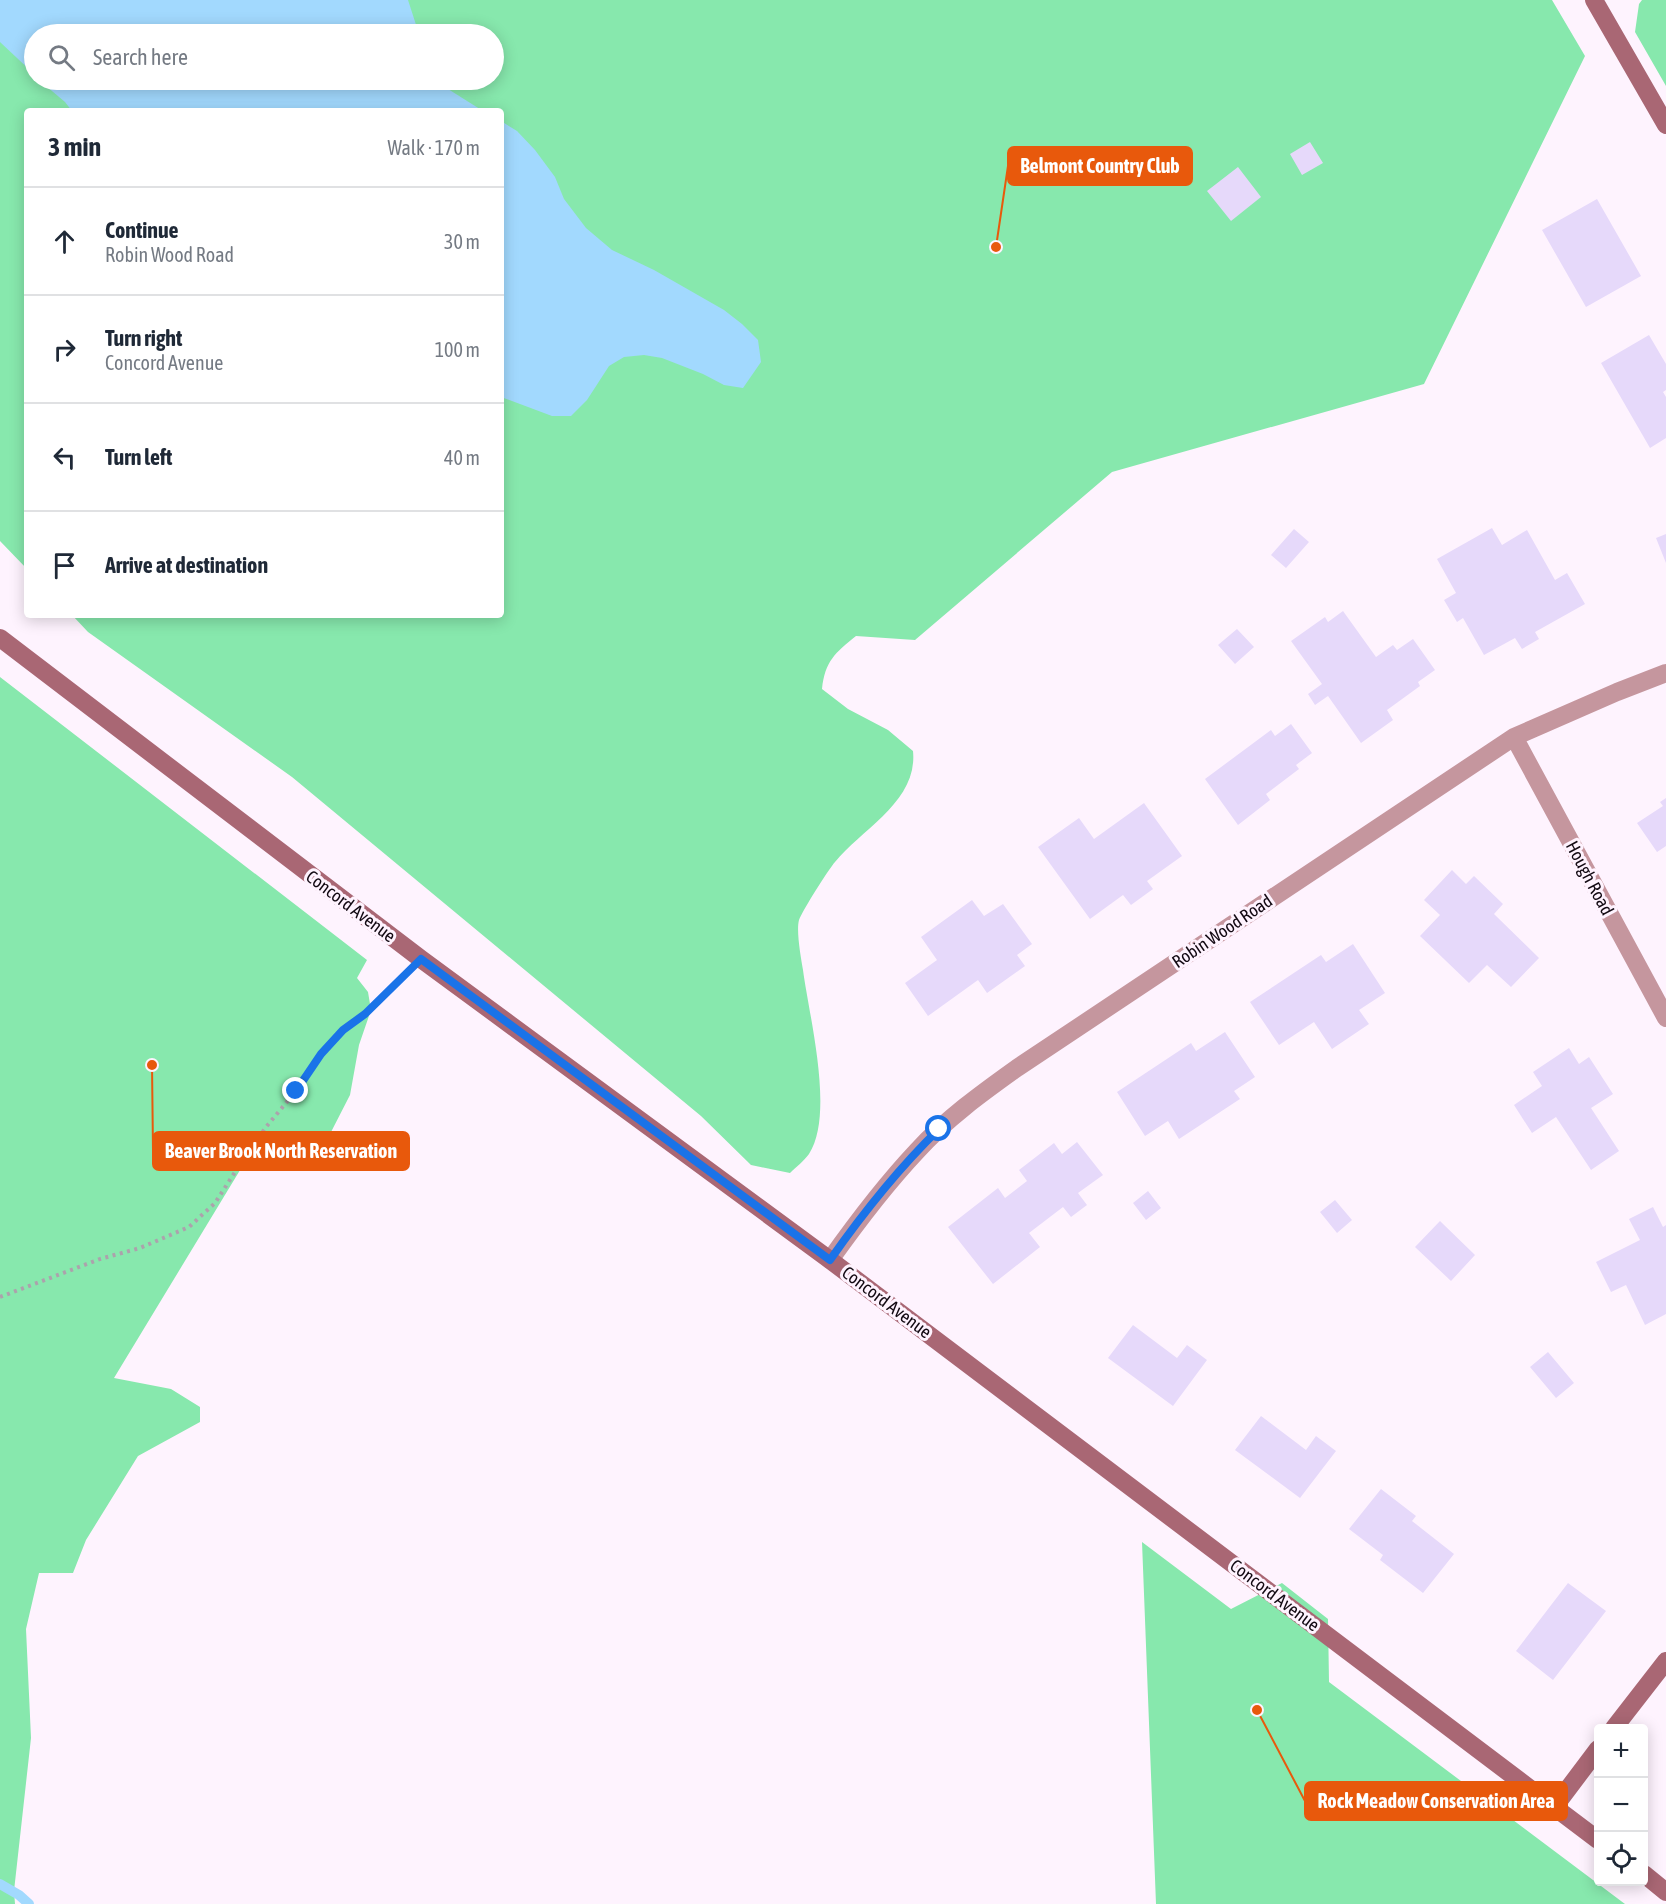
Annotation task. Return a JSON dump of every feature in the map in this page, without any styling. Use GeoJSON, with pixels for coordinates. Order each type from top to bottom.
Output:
{"type":"FeatureCollection","features":[{"type":"Feature","properties":{"kind":"main road"},"geometry":{"type":"LineString","coordinates":[[1594,0],[1666,125]]}},
{"type":"Feature","properties":{"kind":"main road","name":"Concord Avenue"},"geometry":{"type":"LineString","coordinates":[[0,638],[421,959],[830,1260],[1594,1836]]}},
{"type":"Feature","properties":{"kind":"main road"},"geometry":{"type":"LineString","coordinates":[[1617,1724],[1666,1661]]}},
{"type":"Feature","properties":{"kind":"main road"},"geometry":{"type":"LineString","coordinates":[[1555,1806],[1594,1755]]}},
{"type":"Feature","properties":{"kind":"main road"},"geometry":{"type":"LineString","coordinates":[[1648,1877],[1666,1892]]}},
{"type":"Feature","properties":{"kind":"street","name":"Robin Wood Road"},"geometry":{"type":"LineString","coordinates":[[830,1260],[876,1197],[918,1150],[987,1090],[1036,1055],[1514,737],[1666,673]]}},
{"type":"Feature","properties":{"kind":"street","name":"Hough Road"},"geometry":{"type":"LineString","coordinates":[[1514,737],[1666,1018]]}},
{"type":"Feature","properties":{"kind":"path"},"geometry":{"type":"LineString","coordinates":[[0,1297],[100,1259],[140,1248],[189,1227],[215,1203],[266,1127],[296,1091],[321,1054],[343,1030],[365,1014],[421,959]]}},
{"type":"Feature","properties":{"kind":"green space"},"geometry":{"type":"Polygon","coordinates":[[[0,0],[1552,0],[1585,56],[1424,384],[1112,472],[915,640],[856,636],[832,658],[823,679],[822,689],[848,709],[888,730],[913,751],[912,769],[907,785],[898,799],[835,862],[799,920],[800,952],[818,1064],[820,1115],[816,1136],[809,1154],[790,1173],[751,1165],[701,1116],[292,777],[88,632],[75,618],[504,618],[504,108],[24,108],[24,566],[0,541],[0,0]]]}},
{"type":"Feature","properties":{"kind":"green space"},"geometry":{"type":"Polygon","coordinates":[[[1642,0],[1666,0],[1666,86],[1635,32],[1639,4],[1642,0]]]}},
{"type":"Feature","properties":{"kind":"green space"},"geometry":{"type":"Polygon","coordinates":[[[0,677],[367,960],[357,978],[368,992],[371,1010],[359,1045],[350,1095],[330,1134],[308,1152],[275,1161],[251,1152],[114,1378],[171,1389],[200,1407],[200,1422],[138,1456],[86,1540],[73,1573],[39,1573],[26,1629],[31,1738],[14,1891],[15,1904],[0,1904],[0,677]]]}},
{"type":"Feature","properties":{"kind":"green space"},"geometry":{"type":"Polygon","coordinates":[[[1142,1542],[1231,1609],[1282,1583],[1328,1619],[1329,1682],[1594,1881],[1594,1886],[1601,1886],[1625,1904],[1156,1904],[1142,1542]]]}},
{"type":"Feature","properties":{"kind":"water"},"geometry":{"type":"Polygon","coordinates":[[[0,0],[408,0],[416,24],[24,24],[24,65],[0,42],[0,0]]]}},
{"type":"Feature","properties":{"kind":"water"},"geometry":{"type":"Polygon","coordinates":[[[51,90],[450,90],[478,108],[70,108],[51,90]]]}},
{"type":"Feature","properties":{"kind":"water"},"geometry":{"type":"Polygon","coordinates":[[[504,123],[517,131],[535,150],[555,177],[564,199],[586,228],[612,250],[654,270],[724,310],[758,340],[761,362],[743,388],[724,385],[662,358],[644,355],[624,357],[609,366],[587,400],[571,416],[552,416],[504,398],[504,123]]]}},
{"type":"Feature","properties":{"kind":"building"},"geometry":{"type":"Polygon","coordinates":[[[1310,142],[1323,163],[1302,175],[1290,154],[1310,142]]]}},
{"type":"Feature","properties":{"kind":"building"},"geometry":{"type":"Polygon","coordinates":[[[1238,167],[1261,197],[1231,221],[1207,191],[1238,167]]]}},
{"type":"Feature","properties":{"kind":"building"},"geometry":{"type":"Polygon","coordinates":[[[1597,199],[1641,276],[1586,307],[1542,230],[1597,199]]]}},
{"type":"Feature","properties":{"kind":"building"},"geometry":{"type":"Polygon","coordinates":[[[1649,335],[1666,364],[1666,390],[1663,392],[1666,397],[1666,438],[1650,448],[1601,363],[1649,335]]]}},
{"type":"Feature","properties":{"kind":"building"},"geometry":{"type":"Polygon","coordinates":[[[1492,528],[1502,545],[1527,530],[1555,580],[1567,573],[1585,604],[1535,632],[1539,639],[1522,649],[1515,638],[1484,655],[1463,618],[1457,622],[1444,600],[1456,593],[1437,559],[1492,528]]]}},
{"type":"Feature","properties":{"kind":"building"},"geometry":{"type":"Polygon","coordinates":[[[1294,529],[1309,542],[1286,568],[1271,555],[1294,529]]]}},
{"type":"Feature","properties":{"kind":"building"},"geometry":{"type":"Polygon","coordinates":[[[1666,534],[1666,563],[1656,538],[1666,534]]]}},
{"type":"Feature","properties":{"kind":"building"},"geometry":{"type":"Polygon","coordinates":[[[1343,611],[1376,657],[1393,645],[1397,650],[1413,639],[1435,670],[1418,682],[1420,686],[1387,710],[1393,720],[1361,743],[1328,696],[1315,705],[1308,694],[1322,684],[1291,641],[1325,617],[1328,622],[1343,611]]]}},
{"type":"Feature","properties":{"kind":"building"},"geometry":{"type":"Polygon","coordinates":[[[1237,629],[1254,647],[1235,664],[1218,645],[1237,629]]]}},
{"type":"Feature","properties":{"kind":"building"},"geometry":{"type":"Polygon","coordinates":[[[1291,724],[1312,753],[1296,765],[1299,769],[1266,794],[1270,800],[1238,825],[1205,779],[1271,730],[1275,736],[1291,724]]]}},
{"type":"Feature","properties":{"kind":"building"},"geometry":{"type":"Polygon","coordinates":[[[1666,798],[1666,846],[1657,852],[1637,823],[1663,806],[1660,802],[1666,798]]]}},
{"type":"Feature","properties":{"kind":"building"},"geometry":{"type":"Polygon","coordinates":[[[1144,803],[1182,856],[1147,881],[1153,889],[1131,905],[1123,895],[1090,919],[1038,847],[1079,818],[1094,839],[1144,803]]]}},
{"type":"Feature","properties":{"kind":"building"},"geometry":{"type":"Polygon","coordinates":[[[1452,870],[1466,884],[1474,876],[1503,904],[1494,914],[1539,958],[1511,987],[1487,965],[1469,983],[1420,936],[1440,915],[1424,900],[1452,870]]]}},
{"type":"Feature","properties":{"kind":"building"},"geometry":{"type":"Polygon","coordinates":[[[972,900],[984,916],[1003,904],[1032,944],[1017,955],[1025,966],[987,993],[978,980],[928,1016],[905,983],[937,960],[921,937],[972,900]]]}},
{"type":"Feature","properties":{"kind":"building"},"geometry":{"type":"Polygon","coordinates":[[[1353,944],[1385,993],[1359,1010],[1369,1024],[1332,1049],[1314,1022],[1279,1045],[1250,1002],[1321,955],[1326,962],[1353,944]]]}},
{"type":"Feature","properties":{"kind":"building"},"geometry":{"type":"Polygon","coordinates":[[[1225,1032],[1255,1077],[1234,1091],[1240,1099],[1179,1139],[1168,1121],[1145,1136],[1117,1092],[1191,1043],[1196,1051],[1225,1032]]]}},
{"type":"Feature","properties":{"kind":"building"},"geometry":{"type":"Polygon","coordinates":[[[1569,1048],[1579,1064],[1589,1057],[1613,1094],[1591,1108],[1619,1151],[1591,1170],[1556,1117],[1532,1133],[1514,1105],[1542,1086],[1533,1072],[1569,1048]]]}},
{"type":"Feature","properties":{"kind":"building"},"geometry":{"type":"Polygon","coordinates":[[[1077,1142],[1103,1175],[1078,1193],[1087,1205],[1071,1217],[1063,1207],[1029,1233],[1040,1247],[993,1284],[948,1227],[998,1188],[1005,1198],[1027,1181],[1019,1170],[1054,1143],[1062,1154],[1077,1142]]]}},
{"type":"Feature","properties":{"kind":"building"},"geometry":{"type":"Polygon","coordinates":[[[1148,1191],[1161,1208],[1146,1220],[1133,1203],[1148,1191]]]}},
{"type":"Feature","properties":{"kind":"building"},"geometry":{"type":"Polygon","coordinates":[[[1335,1200],[1352,1220],[1337,1233],[1320,1212],[1335,1200]]]}},
{"type":"Feature","properties":{"kind":"building"},"geometry":{"type":"Polygon","coordinates":[[[1653,1207],[1663,1227],[1666,1225],[1666,1314],[1645,1325],[1626,1285],[1611,1292],[1596,1262],[1640,1240],[1629,1219],[1653,1207]]]}},
{"type":"Feature","properties":{"kind":"building"},"geometry":{"type":"Polygon","coordinates":[[[1440,1221],[1475,1255],[1451,1281],[1415,1247],[1440,1221]]]}},
{"type":"Feature","properties":{"kind":"building"},"geometry":{"type":"Polygon","coordinates":[[[1133,1325],[1177,1358],[1187,1345],[1207,1360],[1173,1406],[1108,1358],[1133,1325]]]}},
{"type":"Feature","properties":{"kind":"building"},"geometry":{"type":"Polygon","coordinates":[[[1548,1352],[1574,1383],[1556,1398],[1530,1367],[1548,1352]]]}},
{"type":"Feature","properties":{"kind":"building"},"geometry":{"type":"Polygon","coordinates":[[[1261,1416],[1306,1450],[1316,1436],[1336,1451],[1300,1498],[1235,1450],[1261,1416]]]}},
{"type":"Feature","properties":{"kind":"building"},"geometry":{"type":"Polygon","coordinates":[[[1381,1489],[1416,1516],[1412,1521],[1454,1554],[1423,1593],[1380,1560],[1383,1555],[1349,1529],[1381,1489]]]}},
{"type":"Feature","properties":{"kind":"building"},"geometry":{"type":"Polygon","coordinates":[[[1568,1583],[1606,1611],[1553,1680],[1516,1651],[1568,1583]]]}},
{"type":"Feature","properties":{"kind":"waterway"},"geometry":{"type":"LineString","coordinates":[[0,1884],[29,1904]]}},
{"type":"Feature","properties":{"kind":"place","name":"Belmont Country Club"},"geometry":{"type":"Point","coordinates":[996,247]}},
{"type":"Feature","properties":{"kind":"place","name":"Beaver Brook North Reservation"},"geometry":{"type":"Point","coordinates":[152,1065]}},
{"type":"Feature","properties":{"kind":"place","name":"Rock Meadow Conservation Area"},"geometry":{"type":"Point","coordinates":[1257,1710]}},
{"type":"Feature","properties":{"kind":"route"},"geometry":{"type":"LineString","coordinates":[[296,1091],[321,1054],[343,1030],[365,1014],[421,959],[830,1260],[876,1197],[939,1129]]}}]}
